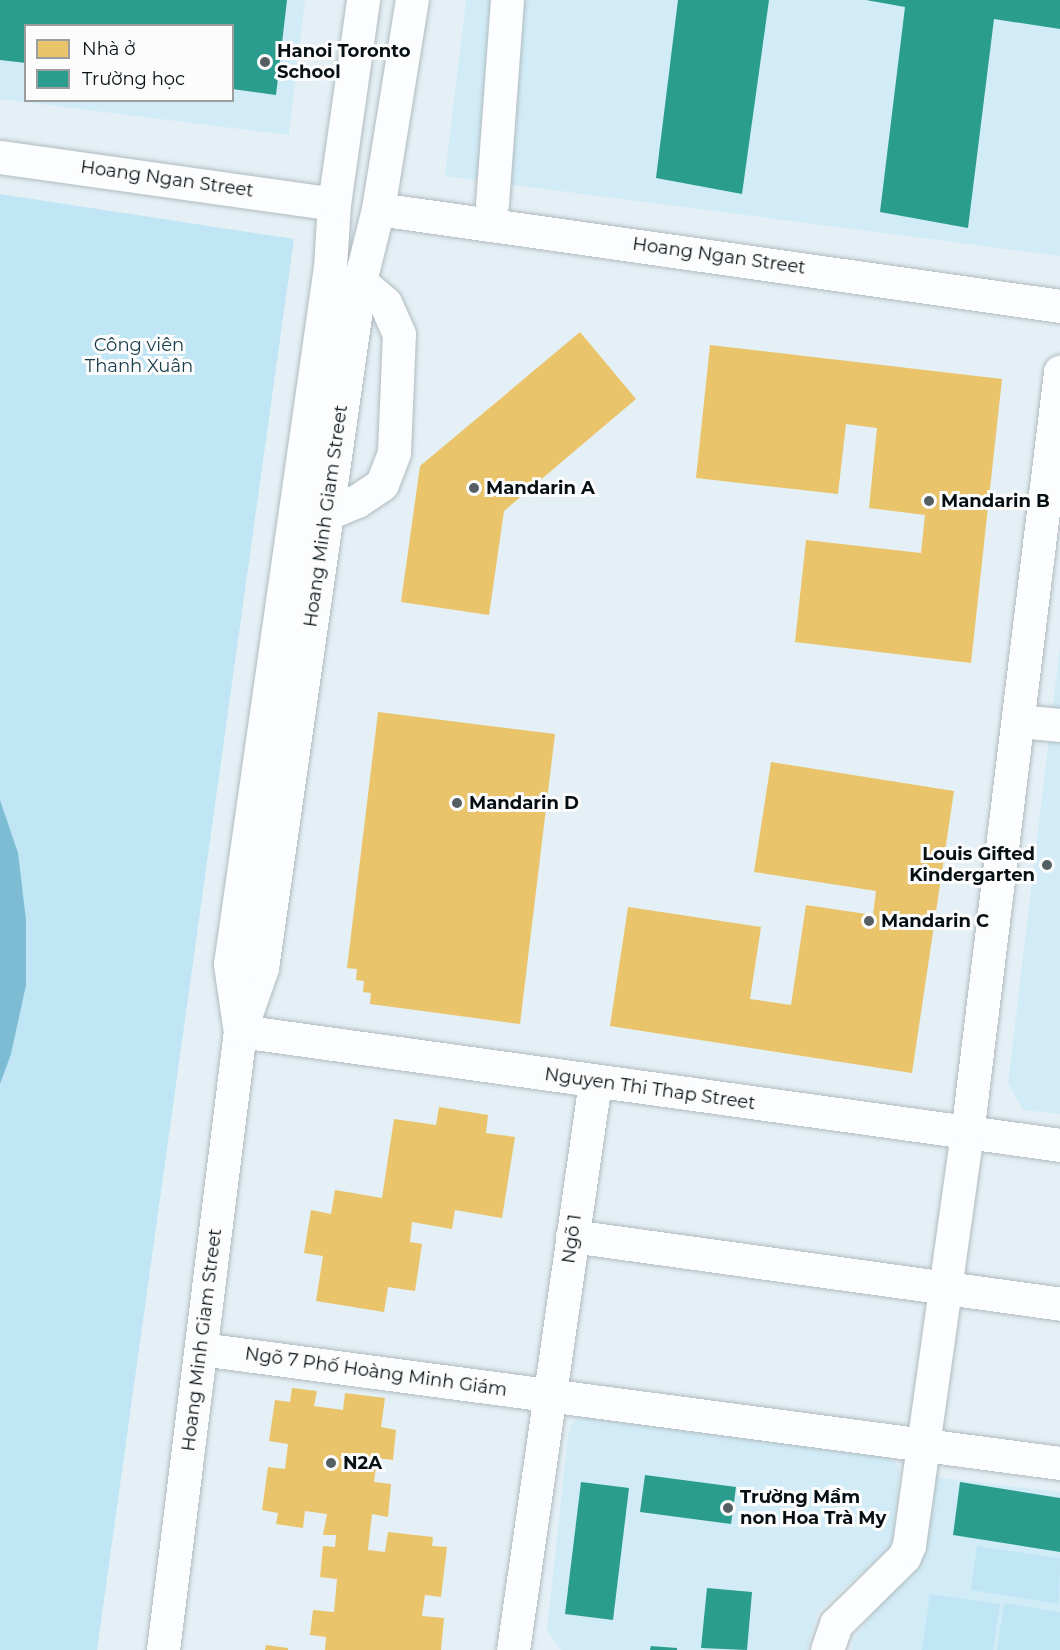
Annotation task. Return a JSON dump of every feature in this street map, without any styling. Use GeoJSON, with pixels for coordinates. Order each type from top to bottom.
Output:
{"type":"FeatureCollection","features":[{"type":"Feature","properties":{"kind":"street","name":"Hoang Minh Giam Street"},"geometry":{"type":"LineString","coordinates":[[240,1031],[230,964],[330,267],[334,204],[363,0]]}},
{"type":"Feature","properties":{"kind":"street","name":"Hoang Minh Giam Street"},"geometry":{"type":"LineString","coordinates":[[163,1650],[240,1031],[262,968],[360,280],[378,209],[412,0]]}},
{"type":"Feature","properties":{"kind":"street"},"geometry":{"type":"LineString","coordinates":[[492,204],[507,0]]}},
{"type":"Feature","properties":{"kind":"street","name":"Hoang Ngan Street"},"geometry":{"type":"LineString","coordinates":[[0,157],[334,204]]}},
{"type":"Feature","properties":{"kind":"street","name":"Hoang Ngan Street"},"geometry":{"type":"LineString","coordinates":[[378,209],[489,222],[1060,306]]}},
{"type":"Feature","properties":{"kind":"street"},"geometry":{"type":"LineString","coordinates":[[326,514],[357,501],[382,484],[394,452],[399,334],[385,303],[360,280]]}},
{"type":"Feature","properties":{"kind":"street"},"geometry":{"type":"LineString","coordinates":[[827,1650],[842,1617],[904,1557],[924,1444],[967,1134],[1060,372]]}},
{"type":"Feature","properties":{"kind":"street"},"geometry":{"type":"LineString","coordinates":[[1018,721],[1060,724]]}},
{"type":"Feature","properties":{"kind":"street","name":"Nguyen Thi Thap Street"},"geometry":{"type":"LineString","coordinates":[[240,1031],[967,1134],[1060,1145]]}},
{"type":"Feature","properties":{"kind":"street","name":"Ngõ 1"},"geometry":{"type":"LineString","coordinates":[[513,1650],[595,1082]]}},
{"type":"Feature","properties":{"kind":"street"},"geometry":{"type":"LineString","coordinates":[[572,1236],[1060,1304]]}},
{"type":"Feature","properties":{"kind":"street","name":"Ngõ 7 Phố Hoàng Minh Giám"},"geometry":{"type":"LineString","coordinates":[[201,1349],[1060,1463]]}},
{"type":"Feature","properties":{"kind":"shaded area","name":"Hanoi Toronto School"},"geometry":{"type":"Polygon","coordinates":[[[0,0],[305,0],[289,135],[24,102],[234,102],[234,24],[24,24],[24,102],[0,99],[0,0]]]}},
{"type":"Feature","properties":{"kind":"shaded area"},"geometry":{"type":"Polygon","coordinates":[[[466,0],[1060,0],[1060,256],[445,176],[466,0]]]}},
{"type":"Feature","properties":{"kind":"shaded area","name":"Louis Gifted Kindergarten"},"geometry":{"type":"Polygon","coordinates":[[[1060,646],[1060,1114],[1023,1110],[1008,1083],[1060,646]]]}},
{"type":"Feature","properties":{"kind":"shaded area"},"geometry":{"type":"Polygon","coordinates":[[[0,800],[18,853],[26,920],[26,985],[11,1054],[0,1084],[0,800]]]}},
{"type":"Feature","properties":{"kind":"shaded area","name":"Trường Mầm non Hoa Trà My"},"geometry":{"type":"Polygon","coordinates":[[[581,1417],[884,1456],[895,1462],[900,1470],[892,1546],[818,1611],[807,1650],[561,1650],[547,1630],[568,1436],[572,1424],[581,1417]]]}},
{"type":"Feature","properties":{"kind":"shaded area"},"geometry":{"type":"Polygon","coordinates":[[[935,1477],[1060,1492],[1060,1650],[852,1650],[853,1640],[928,1540],[935,1477]]]}},
{"type":"Feature","properties":{"kind":"green space","name":"Công viên Thanh Xuân"},"geometry":{"type":"Polygon","coordinates":[[[0,194],[294,239],[97,1650],[0,1650],[0,194]]]}},
{"type":"Feature","properties":{"kind":"green space"},"geometry":{"type":"Polygon","coordinates":[[[977,1546],[1060,1558],[1059,1604],[971,1590],[977,1546]]]}},
{"type":"Feature","properties":{"kind":"green space"},"geometry":{"type":"Polygon","coordinates":[[[930,1594],[1000,1604],[993,1650],[922,1650],[930,1594]]]}},
{"type":"Feature","properties":{"kind":"green space"},"geometry":{"type":"Polygon","coordinates":[[[1004,1603],[1060,1612],[1060,1650],[997,1650],[1004,1603]]]}},
{"type":"Feature","properties":{"kind":"building: Nhà ở","name":"Mandarin A"},"geometry":{"type":"Polygon","coordinates":[[[580,332],[636,399],[504,511],[489,615],[401,602],[420,466],[580,332]]]}},
{"type":"Feature","properties":{"kind":"building: Nhà ở","name":"Mandarin B"},"geometry":{"type":"Polygon","coordinates":[[[710,345],[1002,379],[971,663],[795,642],[806,540],[921,553],[925,515],[869,508],[877,428],[846,424],[838,494],[696,478],[710,345]]]}},
{"type":"Feature","properties":{"kind":"building: Nhà ở","name":"Mandarin D"},"geometry":{"type":"Polygon","coordinates":[[[378,712],[555,734],[520,1024],[370,1004],[371,993],[363,992],[364,981],[356,980],[357,969],[347,968],[378,712]]]}},
{"type":"Feature","properties":{"kind":"building: Nhà ở","name":"Mandarin C"},"geometry":{"type":"Polygon","coordinates":[[[771,762],[954,791],[912,1073],[610,1026],[628,907],[761,927],[750,999],[791,1005],[806,905],[873,915],[876,891],[754,872],[771,762]]]}},
{"type":"Feature","properties":{"kind":"building: Nhà ở"},"geometry":{"type":"Polygon","coordinates":[[[439,1107],[488,1115],[486,1133],[515,1137],[502,1218],[455,1210],[452,1229],[412,1222],[410,1242],[422,1244],[415,1291],[388,1287],[384,1312],[316,1301],[323,1256],[304,1253],[311,1210],[331,1214],[335,1190],[382,1198],[394,1119],[436,1125],[439,1107]]]}},
{"type":"Feature","properties":{"kind":"building: Nhà ở"},"geometry":{"type":"Polygon","coordinates":[[[292,1388],[317,1391],[314,1406],[343,1410],[345,1393],[385,1398],[381,1427],[396,1430],[393,1460],[377,1458],[374,1482],[391,1484],[388,1517],[372,1514],[368,1550],[385,1552],[388,1532],[433,1537],[432,1546],[447,1547],[441,1597],[425,1595],[422,1616],[444,1618],[441,1650],[325,1650],[326,1637],[310,1635],[313,1610],[334,1612],[337,1579],[320,1577],[323,1546],[335,1547],[336,1535],[323,1535],[327,1514],[305,1511],[303,1528],[276,1524],[278,1513],[262,1510],[268,1467],[285,1469],[288,1444],[269,1441],[275,1400],[290,1402],[292,1388]]]}},
{"type":"Feature","properties":{"kind":"building: Nhà ở"},"geometry":{"type":"Polygon","coordinates":[[[266,1645],[288,1648],[288,1650],[265,1650],[266,1645]]]}},
{"type":"Feature","properties":{"kind":"building: Trường học"},"geometry":{"type":"Polygon","coordinates":[[[0,0],[287,0],[276,95],[234,89],[234,24],[24,24],[24,63],[0,60],[0,0]]]}},
{"type":"Feature","properties":{"kind":"building: Trường học"},"geometry":{"type":"Polygon","coordinates":[[[678,0],[769,0],[742,194],[656,178],[678,0]]]}},
{"type":"Feature","properties":{"kind":"building: Trường học"},"geometry":{"type":"Polygon","coordinates":[[[866,0],[1060,0],[1060,29],[994,19],[968,228],[880,212],[905,7],[866,0]]]}},
{"type":"Feature","properties":{"kind":"building: Trường học"},"geometry":{"type":"Polygon","coordinates":[[[645,1475],[736,1487],[731,1524],[640,1512],[645,1475]]]}},
{"type":"Feature","properties":{"kind":"building: Trường học"},"geometry":{"type":"Polygon","coordinates":[[[581,1482],[629,1488],[613,1620],[565,1614],[581,1482]]]}},
{"type":"Feature","properties":{"kind":"building: Trường học"},"geometry":{"type":"Polygon","coordinates":[[[960,1482],[1060,1498],[1060,1552],[953,1535],[960,1482]]]}},
{"type":"Feature","properties":{"kind":"building: Trường học"},"geometry":{"type":"Polygon","coordinates":[[[707,1588],[752,1592],[747,1650],[701,1648],[707,1588]]]}},
{"type":"Feature","properties":{"kind":"building: Trường học"},"geometry":{"type":"Polygon","coordinates":[[[651,1646],[677,1648],[677,1650],[650,1650],[651,1646]]]}},
{"type":"Feature","properties":{"kind":"place","name":"Hanoi Toronto School"},"geometry":{"type":"Point","coordinates":[265,62]}},
{"type":"Feature","properties":{"kind":"place","name":"Mandarin A"},"geometry":{"type":"Point","coordinates":[474,488]}},
{"type":"Feature","properties":{"kind":"place","name":"Mandarin B"},"geometry":{"type":"Point","coordinates":[929,501]}},
{"type":"Feature","properties":{"kind":"place","name":"Mandarin D"},"geometry":{"type":"Point","coordinates":[457,803]}},
{"type":"Feature","properties":{"kind":"place","name":"Louis Gifted Kindergarten"},"geometry":{"type":"Point","coordinates":[1047,865]}},
{"type":"Feature","properties":{"kind":"place","name":"Mandarin C"},"geometry":{"type":"Point","coordinates":[869,921]}},
{"type":"Feature","properties":{"kind":"place","name":"N2A"},"geometry":{"type":"Point","coordinates":[331,1463]}},
{"type":"Feature","properties":{"kind":"place","name":"Trường Mầm non Hoa Trà My"},"geometry":{"type":"Point","coordinates":[728,1508]}}]}
